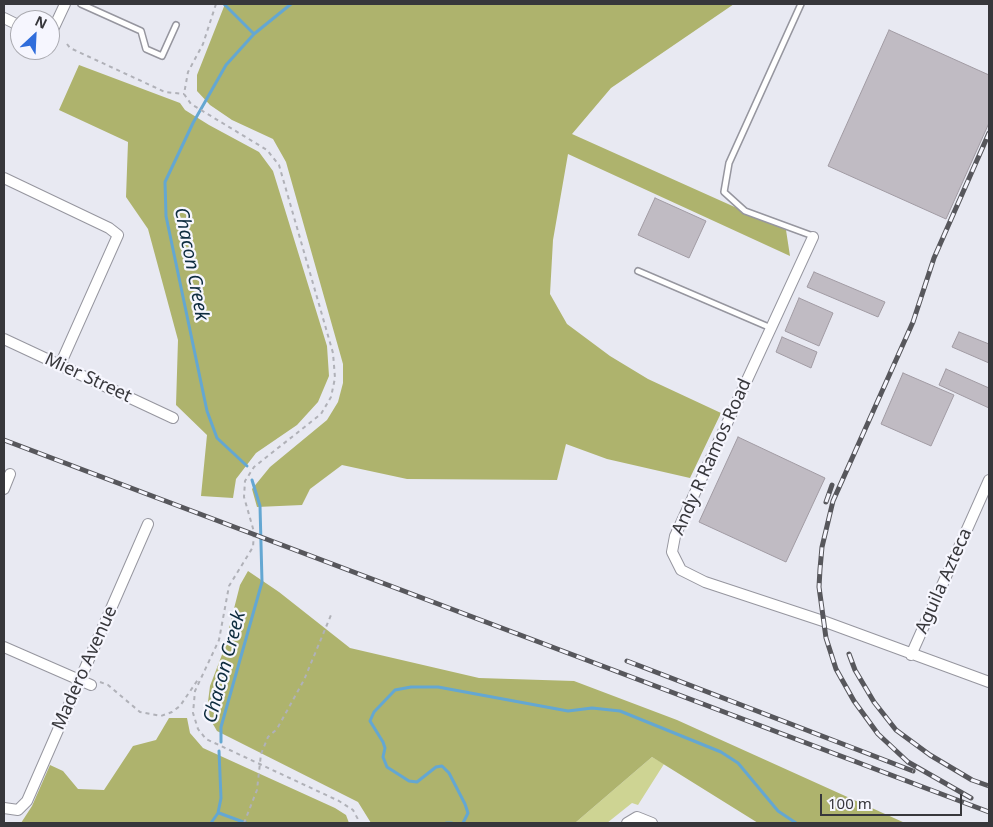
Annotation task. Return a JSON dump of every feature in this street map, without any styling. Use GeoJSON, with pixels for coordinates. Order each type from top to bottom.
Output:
{"type":"FeatureCollection","features":[{"type":"Feature","properties":{"kind":"street"},"geometry":{"type":"LineString","coordinates":[[4,178],[109,228],[118,235],[60,365]]}},
{"type":"Feature","properties":{"kind":"street","name":"Andy R Ramos Road"},"geometry":{"type":"LineString","coordinates":[[813,237],[675,536],[672,552],[681,570],[705,582],[822,621],[989,682]]}},
{"type":"Feature","properties":{"kind":"street","name":"Mier Street"},"geometry":{"type":"LineString","coordinates":[[4,339],[172,418]]}},
{"type":"Feature","properties":{"kind":"street"},"geometry":{"type":"LineString","coordinates":[[4,489],[10,474]]}},
{"type":"Feature","properties":{"kind":"street","name":"Aguila Azteca"},"geometry":{"type":"LineString","coordinates":[[911,655],[989,480]]}},
{"type":"Feature","properties":{"kind":"street","name":"Madero Avenue"},"geometry":{"type":"LineString","coordinates":[[4,808],[18,810],[26,801],[148,524]]}},
{"type":"Feature","properties":{"kind":"street"},"geometry":{"type":"LineString","coordinates":[[4,647],[79,680],[92,683]]}},
{"type":"Feature","properties":{"kind":"street"},"geometry":{"type":"LineString","coordinates":[[627,823],[637,817],[652,823]]}},
{"type":"Feature","properties":{"kind":"lane"},"geometry":{"type":"LineString","coordinates":[[81,4],[141,31],[146,49],[162,56],[176,25]]}},
{"type":"Feature","properties":{"kind":"lane"},"geometry":{"type":"LineString","coordinates":[[801,4],[729,163],[724,192],[745,211],[813,237]]}},
{"type":"Feature","properties":{"kind":"lane"},"geometry":{"type":"LineString","coordinates":[[638,271],[771,328]]}},
{"type":"Feature","properties":{"kind":"path"},"geometry":{"type":"LineString","coordinates":[[92,683],[108,685],[140,712],[161,716],[172,712],[180,706],[201,676],[219,640],[232,578],[253,547],[254,532],[244,497],[245,481],[254,467],[321,414],[331,397],[335,378],[333,353],[279,165],[267,150],[195,107],[188,102],[184,94],[188,72],[202,44],[216,5]]}},
{"type":"Feature","properties":{"kind":"path"},"geometry":{"type":"LineString","coordinates":[[67,44],[70,48],[165,92],[184,94]]}},
{"type":"Feature","properties":{"kind":"path"},"geometry":{"type":"LineString","coordinates":[[244,823],[257,790],[261,754],[268,737],[277,729],[304,680],[331,615]]}},
{"type":"Feature","properties":{"kind":"path"},"geometry":{"type":"LineString","coordinates":[[201,676],[193,705],[193,713],[201,734],[206,739],[347,805],[360,823]]}},
{"type":"Feature","properties":{"kind":"green space"},"geometry":{"type":"Polygon","coordinates":[[[225,4],[734,4],[611,88],[572,134],[786,230],[790,256],[568,154],[553,240],[550,294],[567,324],[610,356],[648,379],[721,413],[690,478],[607,459],[566,444],[557,480],[407,479],[342,465],[310,489],[302,505],[257,507],[252,489],[270,467],[327,420],[338,402],[343,383],[343,364],[286,162],[273,139],[232,120],[210,105],[197,91],[197,75],[225,4]]]}},
{"type":"Feature","properties":{"kind":"green space"},"geometry":{"type":"Polygon","coordinates":[[[79,65],[180,103],[185,110],[209,125],[259,152],[273,171],[327,346],[329,376],[318,402],[297,425],[256,453],[236,479],[233,498],[201,496],[207,435],[176,405],[178,340],[148,229],[126,197],[128,142],[59,110],[79,65]]]}},
{"type":"Feature","properties":{"kind":"green space"},"geometry":{"type":"Polygon","coordinates":[[[248,571],[279,592],[350,648],[479,678],[574,681],[677,720],[905,823],[758,823],[652,757],[575,823],[371,823],[358,802],[217,731],[210,719],[208,702],[210,686],[223,652],[240,585],[248,571]]]}},
{"type":"Feature","properties":{"kind":"green space"},"geometry":{"type":"Polygon","coordinates":[[[169,718],[187,718],[190,733],[203,748],[335,808],[346,815],[349,823],[21,823],[32,806],[50,765],[63,771],[78,789],[104,790],[133,746],[156,740],[169,718]]]}},
{"type":"Feature","properties":{"kind":"green space"},"geometry":{"type":"Polygon","coordinates":[[[652,757],[664,764],[638,805],[632,803],[607,823],[575,823],[652,757]]]}},
{"type":"Feature","properties":{"kind":"building"},"geometry":{"type":"Polygon","coordinates":[[[889,30],[989,75],[989,123],[946,219],[828,166],[889,30]]]}},
{"type":"Feature","properties":{"kind":"building"},"geometry":{"type":"Polygon","coordinates":[[[655,198],[706,221],[689,258],[638,235],[655,198]]]}},
{"type":"Feature","properties":{"kind":"building"},"geometry":{"type":"Polygon","coordinates":[[[814,272],[885,302],[878,317],[807,287],[814,272]]]}},
{"type":"Feature","properties":{"kind":"building"},"geometry":{"type":"Polygon","coordinates":[[[799,298],[833,313],[819,346],[785,331],[799,298]]]}},
{"type":"Feature","properties":{"kind":"building"},"geometry":{"type":"Polygon","coordinates":[[[959,332],[989,344],[989,363],[952,347],[959,332]]]}},
{"type":"Feature","properties":{"kind":"building"},"geometry":{"type":"Polygon","coordinates":[[[782,337],[817,352],[811,368],[776,352],[782,337]]]}},
{"type":"Feature","properties":{"kind":"building"},"geometry":{"type":"Polygon","coordinates":[[[946,369],[989,388],[989,408],[939,385],[946,369]]]}},
{"type":"Feature","properties":{"kind":"building"},"geometry":{"type":"Polygon","coordinates":[[[903,373],[954,395],[931,446],[881,424],[903,373]]]}},
{"type":"Feature","properties":{"kind":"building"},"geometry":{"type":"Polygon","coordinates":[[[738,437],[825,478],[786,562],[699,522],[738,437]]]}},
{"type":"Feature","properties":{"kind":"waterway"},"geometry":{"type":"LineString","coordinates":[[224,4],[254,34]]}},
{"type":"Feature","properties":{"kind":"waterway","name":"Chacon Creek"},"geometry":{"type":"LineString","coordinates":[[247,466],[217,438],[207,411],[166,216],[165,182],[193,123],[226,65],[254,34],[291,4]]}},
{"type":"Feature","properties":{"kind":"waterway","name":"Chacon Creek"},"geometry":{"type":"LineString","coordinates":[[221,742],[221,727],[262,582],[260,506],[252,480]]}},
{"type":"Feature","properties":{"kind":"waterway"},"geometry":{"type":"LineString","coordinates":[[463,823],[468,813],[465,804],[449,773],[442,766],[436,767],[417,782],[409,781],[387,767],[383,757],[385,748],[383,742],[370,721],[374,712],[395,690],[411,687],[438,687],[568,711],[592,708],[620,711],[721,752],[738,763],[778,811],[796,823]]}},
{"type":"Feature","properties":{"kind":"waterway","name":"Chacon Creek"},"geometry":{"type":"LineString","coordinates":[[211,823],[218,813],[221,798],[219,751]]}},
{"type":"Feature","properties":{"kind":"waterway"},"geometry":{"type":"LineString","coordinates":[[219,813],[246,823]]}},
{"type":"Feature","properties":{"kind":"waterway"},"geometry":{"type":"LineString","coordinates":[[446,823],[452,823]]}},
{"type":"Feature","properties":{"kind":"railway"},"geometry":{"type":"LineString","coordinates":[[971,798],[908,762],[878,734],[854,701],[836,669],[826,638],[819,587],[822,547],[833,501],[913,322],[934,258],[989,133]]}},
{"type":"Feature","properties":{"kind":"railway"},"geometry":{"type":"LineString","coordinates":[[4,440],[989,812]]}},
{"type":"Feature","properties":{"kind":"railway"},"geometry":{"type":"LineString","coordinates":[[826,502],[832,485]]}},
{"type":"Feature","properties":{"kind":"railway"},"geometry":{"type":"LineString","coordinates":[[849,654],[855,670],[874,702],[896,730],[930,755],[972,780],[989,786]]}},
{"type":"Feature","properties":{"kind":"railway"},"geometry":{"type":"LineString","coordinates":[[627,661],[913,771]]}}]}
